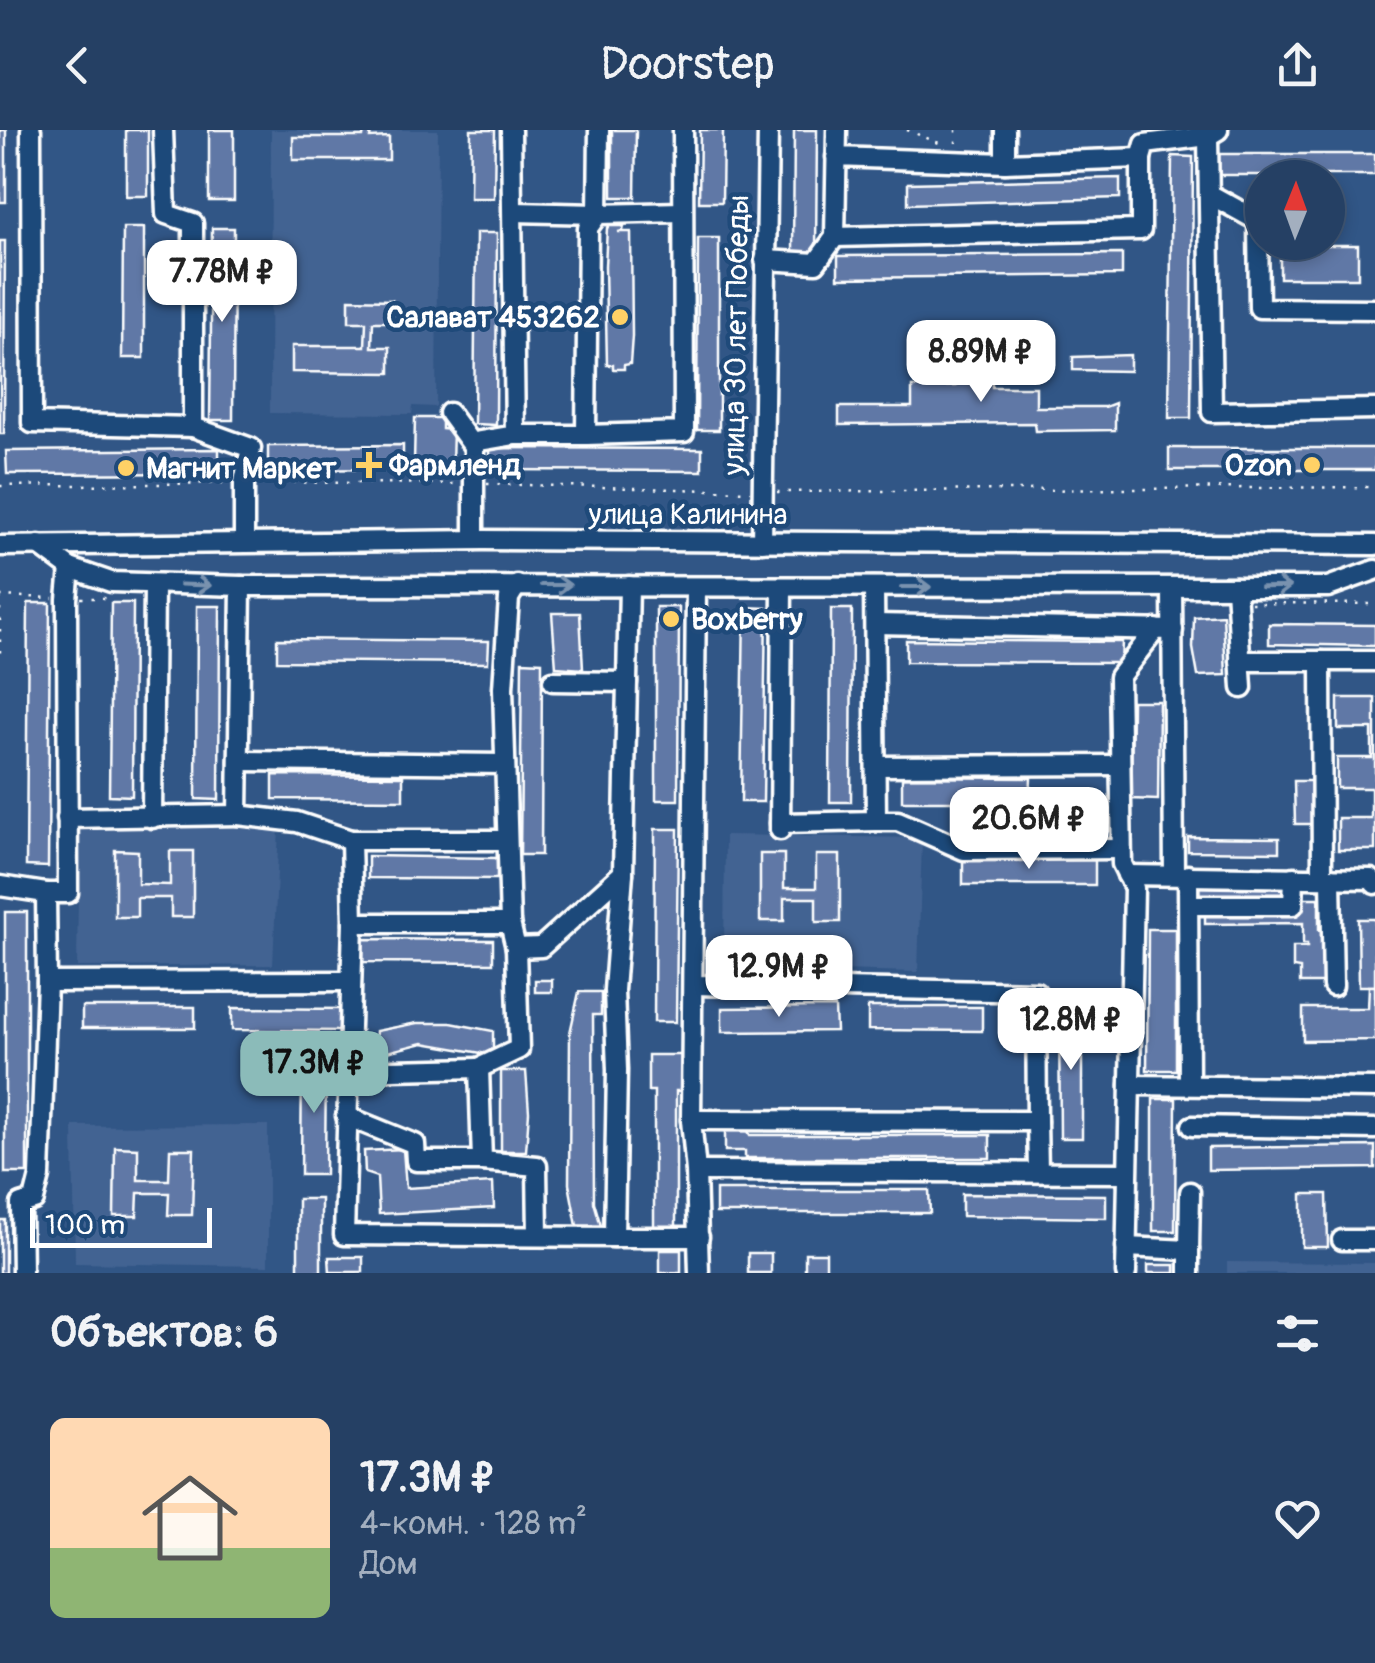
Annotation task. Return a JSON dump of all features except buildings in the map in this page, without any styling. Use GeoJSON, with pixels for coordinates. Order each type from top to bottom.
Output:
{"type":"FeatureCollection","features":[{"type":"Feature","properties":{"kind":"street"},"geometry":{"type":"LineString","coordinates":[[31,130],[32,422],[193,427],[251,448],[244,482],[244,541]]}},
{"type":"Feature","properties":{"kind":"street"},"geometry":{"type":"LineString","coordinates":[[163,130],[166,214],[193,222],[193,427]]}},
{"type":"Feature","properties":{"kind":"street"},"geometry":{"type":"LineString","coordinates":[[511,130],[515,435]]}},
{"type":"Feature","properties":{"kind":"street"},"geometry":{"type":"LineString","coordinates":[[586,435],[588,228],[598,214],[599,130]]}},
{"type":"Feature","properties":{"kind":"street"},"geometry":{"type":"LineString","coordinates":[[474,540],[474,442],[515,435],[684,432],[684,130]]}},
{"type":"Feature","properties":{"kind":"street","name":"улица 30 лет Победы"},"geometry":{"type":"LineString","coordinates":[[762,542],[768,130]]}},
{"type":"Feature","properties":{"kind":"street"},"geometry":{"type":"LineString","coordinates":[[765,260],[816,264],[835,238],[836,130]]}},
{"type":"Feature","properties":{"kind":"street"},"geometry":{"type":"LineString","coordinates":[[1005,130],[1005,162]]}},
{"type":"Feature","properties":{"kind":"street"},"geometry":{"type":"LineString","coordinates":[[835,238],[1142,230],[1141,158],[1145,144],[1213,133],[1212,412],[1375,410]]}},
{"type":"Feature","properties":{"kind":"street"},"geometry":{"type":"LineString","coordinates":[[836,157],[1005,162],[1141,158]]}},
{"type":"Feature","properties":{"kind":"street"},"geometry":{"type":"LineString","coordinates":[[1211,195],[1258,220],[1259,308],[1375,309]]}},
{"type":"Feature","properties":{"kind":"street"},"geometry":{"type":"LineString","coordinates":[[514,212],[682,212]]}},
{"type":"Feature","properties":{"kind":"street"},"geometry":{"type":"LineString","coordinates":[[449,414],[474,446]]}},
{"type":"Feature","properties":{"kind":"street","name":"улица Калинина"},"geometry":{"type":"LineString","coordinates":[[0,546],[474,540],[1375,545]]}},
{"type":"Feature","properties":{"kind":"street"},"geometry":{"type":"LineString","coordinates":[[38,545],[70,568],[112,582],[241,586],[1236,588],[1328,586],[1375,570]]}},
{"type":"Feature","properties":{"kind":"street"},"geometry":{"type":"LineString","coordinates":[[0,886],[68,892],[66,599],[70,568]]}},
{"type":"Feature","properties":{"kind":"street"},"geometry":{"type":"LineString","coordinates":[[152,818],[154,584]]}},
{"type":"Feature","properties":{"kind":"street"},"geometry":{"type":"LineString","coordinates":[[348,1071],[479,1068],[519,1049],[516,948],[510,923],[506,840],[503,688],[509,598],[517,585]]}},
{"type":"Feature","properties":{"kind":"street"},"geometry":{"type":"LineString","coordinates":[[238,815],[241,586]]}},
{"type":"Feature","properties":{"kind":"street"},"geometry":{"type":"LineString","coordinates":[[614,1237],[614,990],[623,873],[629,586]]}},
{"type":"Feature","properties":{"kind":"street"},"geometry":{"type":"LineString","coordinates":[[874,586],[876,820]]}},
{"type":"Feature","properties":{"kind":"street"},"geometry":{"type":"LineString","coordinates":[[696,587],[691,1120],[700,1273]]}},
{"type":"Feature","properties":{"kind":"street"},"geometry":{"type":"LineString","coordinates":[[782,587],[780,827],[898,821],[964,850],[1121,849]]}},
{"type":"Feature","properties":{"kind":"street"},"geometry":{"type":"LineString","coordinates":[[1172,588],[1164,630],[1182,875],[1189,905],[1189,1085]]}},
{"type":"Feature","properties":{"kind":"street"},"geometry":{"type":"LineString","coordinates":[[1236,588],[1242,688]]}},
{"type":"Feature","properties":{"kind":"street"},"geometry":{"type":"LineString","coordinates":[[876,624],[1164,630]]}},
{"type":"Feature","properties":{"kind":"street"},"geometry":{"type":"LineString","coordinates":[[1126,1273],[1134,888],[1122,864],[1119,678],[1164,630]]}},
{"type":"Feature","properties":{"kind":"street"},"geometry":{"type":"LineString","coordinates":[[1240,660],[1375,661]]}},
{"type":"Feature","properties":{"kind":"street"},"geometry":{"type":"LineString","coordinates":[[1321,661],[1333,986]]}},
{"type":"Feature","properties":{"kind":"street"},"geometry":{"type":"LineString","coordinates":[[553,681],[627,682]]}},
{"type":"Feature","properties":{"kind":"street"},"geometry":{"type":"LineString","coordinates":[[239,761],[504,764]]}},
{"type":"Feature","properties":{"kind":"street"},"geometry":{"type":"LineString","coordinates":[[876,766],[1119,765]]}},
{"type":"Feature","properties":{"kind":"street"},"geometry":{"type":"LineString","coordinates":[[67,818],[238,815],[296,822],[351,840],[506,840]]}},
{"type":"Feature","properties":{"kind":"street"},"geometry":{"type":"LineString","coordinates":[[351,840],[353,922],[344,1235],[699,1237]]}},
{"type":"Feature","properties":{"kind":"street"},"geometry":{"type":"LineString","coordinates":[[516,948],[540,947],[623,873]]}},
{"type":"Feature","properties":{"kind":"street"},"geometry":{"type":"LineString","coordinates":[[1127,874],[1371,879],[1375,884]]}},
{"type":"Feature","properties":{"kind":"street"},"geometry":{"type":"LineString","coordinates":[[1189,905],[1293,905],[1294,877]]}},
{"type":"Feature","properties":{"kind":"street"},"geometry":{"type":"LineString","coordinates":[[0,1202],[21,1204],[34,1200],[40,1176],[46,892]]}},
{"type":"Feature","properties":{"kind":"street"},"geometry":{"type":"LineString","coordinates":[[353,922],[510,923]]}},
{"type":"Feature","properties":{"kind":"street"},"geometry":{"type":"LineString","coordinates":[[47,982],[350,981]]}},
{"type":"Feature","properties":{"kind":"street"},"geometry":{"type":"LineString","coordinates":[[694,985],[1036,992],[1038,1171]]}},
{"type":"Feature","properties":{"kind":"street"},"geometry":{"type":"LineString","coordinates":[[479,1068],[482,1161]]}},
{"type":"Feature","properties":{"kind":"street"},"geometry":{"type":"LineString","coordinates":[[1130,1084],[1375,1088]]}},
{"type":"Feature","properties":{"kind":"street"},"geometry":{"type":"LineString","coordinates":[[346,1116],[415,1144],[416,1161],[537,1166],[538,1236]]}},
{"type":"Feature","properties":{"kind":"street"},"geometry":{"type":"LineString","coordinates":[[691,1120],[1037,1121]]}},
{"type":"Feature","properties":{"kind":"street"},"geometry":{"type":"LineString","coordinates":[[1192,1126],[1375,1129]]}},
{"type":"Feature","properties":{"kind":"street"},"geometry":{"type":"LineString","coordinates":[[696,1171],[1127,1173]]}},
{"type":"Feature","properties":{"kind":"street"},"geometry":{"type":"LineString","coordinates":[[1189,1273],[1190,1192]]}},
{"type":"Feature","properties":{"kind":"street"},"geometry":{"type":"LineString","coordinates":[[21,1204],[22,1273]]}},
{"type":"Feature","properties":{"kind":"street"},"geometry":{"type":"LineString","coordinates":[[1342,1240],[1375,1240]]}},
{"type":"Feature","properties":{"kind":"street"},"geometry":{"type":"LineString","coordinates":[[1126,1247],[1188,1250]]}},
{"type":"Feature","properties":{"kind":"path"},"geometry":{"type":"LineString","coordinates":[[956,130],[956,150]]}},
{"type":"Feature","properties":{"kind":"path"},"geometry":{"type":"LineString","coordinates":[[0,486],[244,482],[761,492],[1375,487]]}},
{"type":"Feature","properties":{"kind":"path"},"geometry":{"type":"LineString","coordinates":[[0,587],[0,654]]}},
{"type":"Feature","properties":{"kind":"shaded area"},"geometry":{"type":"Polygon","coordinates":[[[271,130],[438,130],[436,407],[413,406],[412,414],[270,413],[271,130]]]}},
{"type":"Feature","properties":{"kind":"shaded area"},"geometry":{"type":"Polygon","coordinates":[[[79,826],[279,826],[273,965],[77,967],[79,826]]]}},
{"type":"Feature","properties":{"kind":"shaded area"},"geometry":{"type":"Polygon","coordinates":[[[725,835],[922,838],[918,972],[724,967],[725,835]]]}},
{"type":"Feature","properties":{"kind":"shaded area"},"geometry":{"type":"Polygon","coordinates":[[[268,1125],[268,1266],[75,1263],[73,1126],[268,1125]]]}},
{"type":"Feature","properties":{"kind":"shaded area"},"geometry":{"type":"Polygon","coordinates":[[[1227,1262],[1375,1263],[1375,1273],[1227,1273],[1227,1262]]]}},
{"type":"Feature","properties":{"kind":"place","name":"Салават 453262"},"geometry":{"type":"Point","coordinates":[620,317]}},
{"type":"Feature","properties":{"kind":"place","name":"Фармленд"},"geometry":{"type":"Point","coordinates":[369,465]}},
{"type":"Feature","properties":{"kind":"place","name":"Ozon"},"geometry":{"type":"Point","coordinates":[1312,465]}},
{"type":"Feature","properties":{"kind":"place","name":"Магнит Маркет"},"geometry":{"type":"Point","coordinates":[126,468]}},
{"type":"Feature","properties":{"kind":"place","name":"Boxberry"},"geometry":{"type":"Point","coordinates":[671,619]}}]}
